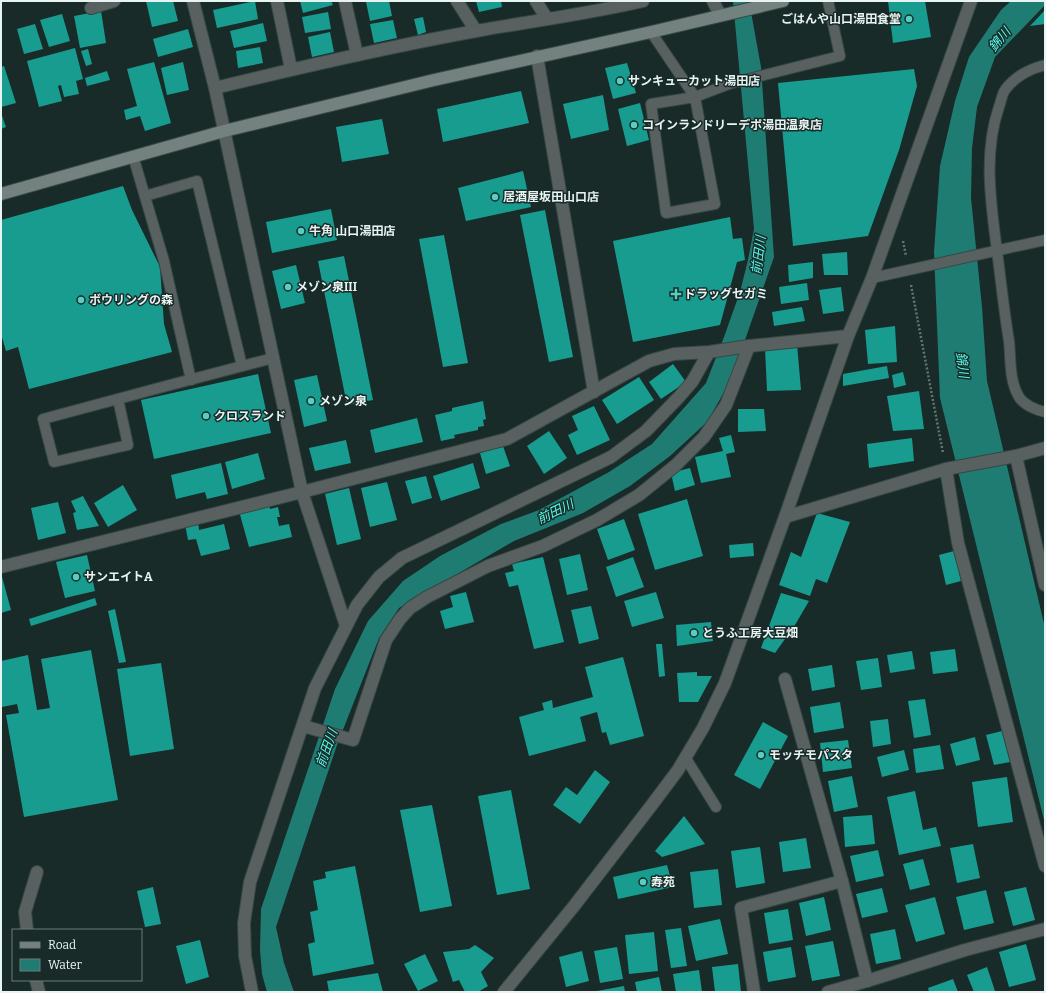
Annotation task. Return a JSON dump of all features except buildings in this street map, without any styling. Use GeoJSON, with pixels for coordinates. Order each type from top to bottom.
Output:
{"type":"FeatureCollection","features":[{"type":"Feature","properties":{"kind":"street"},"geometry":{"type":"LineString","coordinates":[[91,8],[114,1]]}},
{"type":"Feature","properties":{"kind":"street"},"geometry":{"type":"LineString","coordinates":[[193,1],[215,88],[302,492],[346,626]]}},
{"type":"Feature","properties":{"kind":"street"},"geometry":{"type":"LineString","coordinates":[[277,1],[291,69]]}},
{"type":"Feature","properties":{"kind":"street"},"geometry":{"type":"LineString","coordinates":[[345,1],[357,55]]}},
{"type":"Feature","properties":{"kind":"street"},"geometry":{"type":"LineString","coordinates":[[457,1],[476,31]]}},
{"type":"Feature","properties":{"kind":"street"},"geometry":{"type":"LineString","coordinates":[[536,1],[547,19]]}},
{"type":"Feature","properties":{"kind":"street"},"geometry":{"type":"LineString","coordinates":[[215,88],[291,69],[357,55],[476,31],[547,19],[614,4],[643,1]]}},
{"type":"Feature","properties":{"kind":"street"},"geometry":{"type":"LineString","coordinates":[[713,1],[721,15]]}},
{"type":"Feature","properties":{"kind":"street"},"geometry":{"type":"LineString","coordinates":[[1,194],[224,131],[536,56],[651,32],[783,1]]}},
{"type":"Feature","properties":{"kind":"street"},"geometry":{"type":"LineString","coordinates":[[504,992],[574,906],[651,806],[703,728],[725,683],[848,336],[872,278],[971,1]]}},
{"type":"Feature","properties":{"kind":"street"},"geometry":{"type":"LineString","coordinates":[[536,56],[594,392]]}},
{"type":"Feature","properties":{"kind":"street"},"geometry":{"type":"LineString","coordinates":[[1,567],[508,439],[649,361],[674,354],[709,352],[749,346],[848,336]]}},
{"type":"Feature","properties":{"kind":"street"},"geometry":{"type":"LineString","coordinates":[[303,726],[353,740],[386,640],[400,619],[410,608],[427,597],[488,566],[543,546],[597,520],[639,495],[676,465],[708,430],[726,405],[749,346]]}},
{"type":"Feature","properties":{"kind":"street"},"geometry":{"type":"LineString","coordinates":[[252,992],[245,956],[244,923],[250,882],[315,688],[357,605],[379,577],[402,558],[611,457],[646,431],[692,382],[709,352]]}},
{"type":"Feature","properties":{"kind":"street"},"geometry":{"type":"LineString","coordinates":[[785,517],[946,469],[1016,456],[1045,448]]}},
{"type":"Feature","properties":{"kind":"street"},"geometry":{"type":"LineString","coordinates":[[1016,456],[1045,585]]}},
{"type":"Feature","properties":{"kind":"street"},"geometry":{"type":"LineString","coordinates":[[946,469],[958,543],[1045,866]]}},
{"type":"Feature","properties":{"kind":"street"},"geometry":{"type":"LineString","coordinates":[[785,679],[842,881],[867,982]]}},
{"type":"Feature","properties":{"kind":"street"},"geometry":{"type":"LineString","coordinates":[[27,929],[25,912],[37,872]]}},
{"type":"Feature","properties":{"kind":"street"},"geometry":{"type":"LineString","coordinates":[[754,992],[741,908],[842,881]]}},
{"type":"Feature","properties":{"kind":"street"},"geometry":{"type":"LineString","coordinates":[[828,992],[867,982],[965,950],[1045,929]]}},
{"type":"Feature","properties":{"kind":"street"},"geometry":{"type":"LineString","coordinates":[[36,981],[39,992]]}},
{"type":"Feature","properties":{"kind":"lane"},"geometry":{"type":"LineString","coordinates":[[651,32],[695,97],[715,204],[666,213],[651,104],[695,97],[729,84],[775,74],[840,56],[828,1]]}},
{"type":"Feature","properties":{"kind":"lane"},"geometry":{"type":"LineString","coordinates":[[1045,65],[1032,68],[1020,74],[1004,90],[994,120],[990,181],[1011,370],[1015,387],[1020,399],[1035,410],[1045,412]]}},
{"type":"Feature","properties":{"kind":"lane"},"geometry":{"type":"LineString","coordinates":[[133,156],[164,261],[191,380]]}},
{"type":"Feature","properties":{"kind":"lane"},"geometry":{"type":"LineString","coordinates":[[145,196],[197,181],[242,366]]}},
{"type":"Feature","properties":{"kind":"lane"},"geometry":{"type":"LineString","coordinates":[[872,278],[1045,240]]}},
{"type":"Feature","properties":{"kind":"lane"},"geometry":{"type":"LineString","coordinates":[[118,399],[128,445],[54,462],[43,419],[118,399],[191,380],[273,358]]}},
{"type":"Feature","properties":{"kind":"lane"},"geometry":{"type":"LineString","coordinates":[[685,757],[716,807]]}},
{"type":"Feature","properties":{"kind":"path"},"geometry":{"type":"LineString","coordinates":[[902,234],[946,469]]}},
{"type":"Feature","properties":{"kind":"water","name":"前田川"},"geometry":{"type":"Polygon","coordinates":[[[733,1],[749,1],[761,67],[774,257],[731,380],[707,422],[670,456],[630,486],[583,513],[514,541],[399,608],[379,638],[337,745],[276,927],[284,963],[294,992],[267,992],[262,974],[260,950],[261,909],[335,689],[368,621],[403,581],[440,556],[501,524],[539,510],[609,472],[652,444],[706,383],[740,292],[754,229],[733,1]]]}},
{"type":"Feature","properties":{"kind":"water","name":"錦川"},"geometry":{"type":"Polygon","coordinates":[[[1011,1],[1045,1],[1045,5],[995,57],[977,107],[972,148],[971,198],[982,307],[987,381],[1045,628],[1045,824],[940,398],[934,252],[940,166],[955,101],[969,57],[1001,10],[1011,1]]]}},
{"type":"Feature","properties":{"kind":"place","name":"ごはんや山口湯田食堂"},"geometry":{"type":"Point","coordinates":[909,19]}},
{"type":"Feature","properties":{"kind":"place","name":"サンキューカット湯田店"},"geometry":{"type":"Point","coordinates":[620,81]}},
{"type":"Feature","properties":{"kind":"place","name":"コインランドリーデポ湯田温泉店"},"geometry":{"type":"Point","coordinates":[634,125]}},
{"type":"Feature","properties":{"kind":"place","name":"居酒屋坂田山口店"},"geometry":{"type":"Point","coordinates":[495,197]}},
{"type":"Feature","properties":{"kind":"place","name":"牛角 山口湯田店"},"geometry":{"type":"Point","coordinates":[301,231]}},
{"type":"Feature","properties":{"kind":"place","name":"メゾン泉III"},"geometry":{"type":"Point","coordinates":[288,287]}},
{"type":"Feature","properties":{"kind":"place","name":"ドラッグセガミ"},"geometry":{"type":"Point","coordinates":[676,294]}},
{"type":"Feature","properties":{"kind":"place","name":"ボウリングの森"},"geometry":{"type":"Point","coordinates":[81,300]}},
{"type":"Feature","properties":{"kind":"place","name":"メゾン泉"},"geometry":{"type":"Point","coordinates":[311,401]}},
{"type":"Feature","properties":{"kind":"place","name":"クロスランド"},"geometry":{"type":"Point","coordinates":[206,416]}},
{"type":"Feature","properties":{"kind":"place","name":"サンエイトA"},"geometry":{"type":"Point","coordinates":[76,577]}},
{"type":"Feature","properties":{"kind":"place","name":"とうふ工房大豆畑"},"geometry":{"type":"Point","coordinates":[694,633]}},
{"type":"Feature","properties":{"kind":"place","name":"モッチモパスタ"},"geometry":{"type":"Point","coordinates":[761,755]}},
{"type":"Feature","properties":{"kind":"place","name":"寿苑"},"geometry":{"type":"Point","coordinates":[643,882]}}]}
